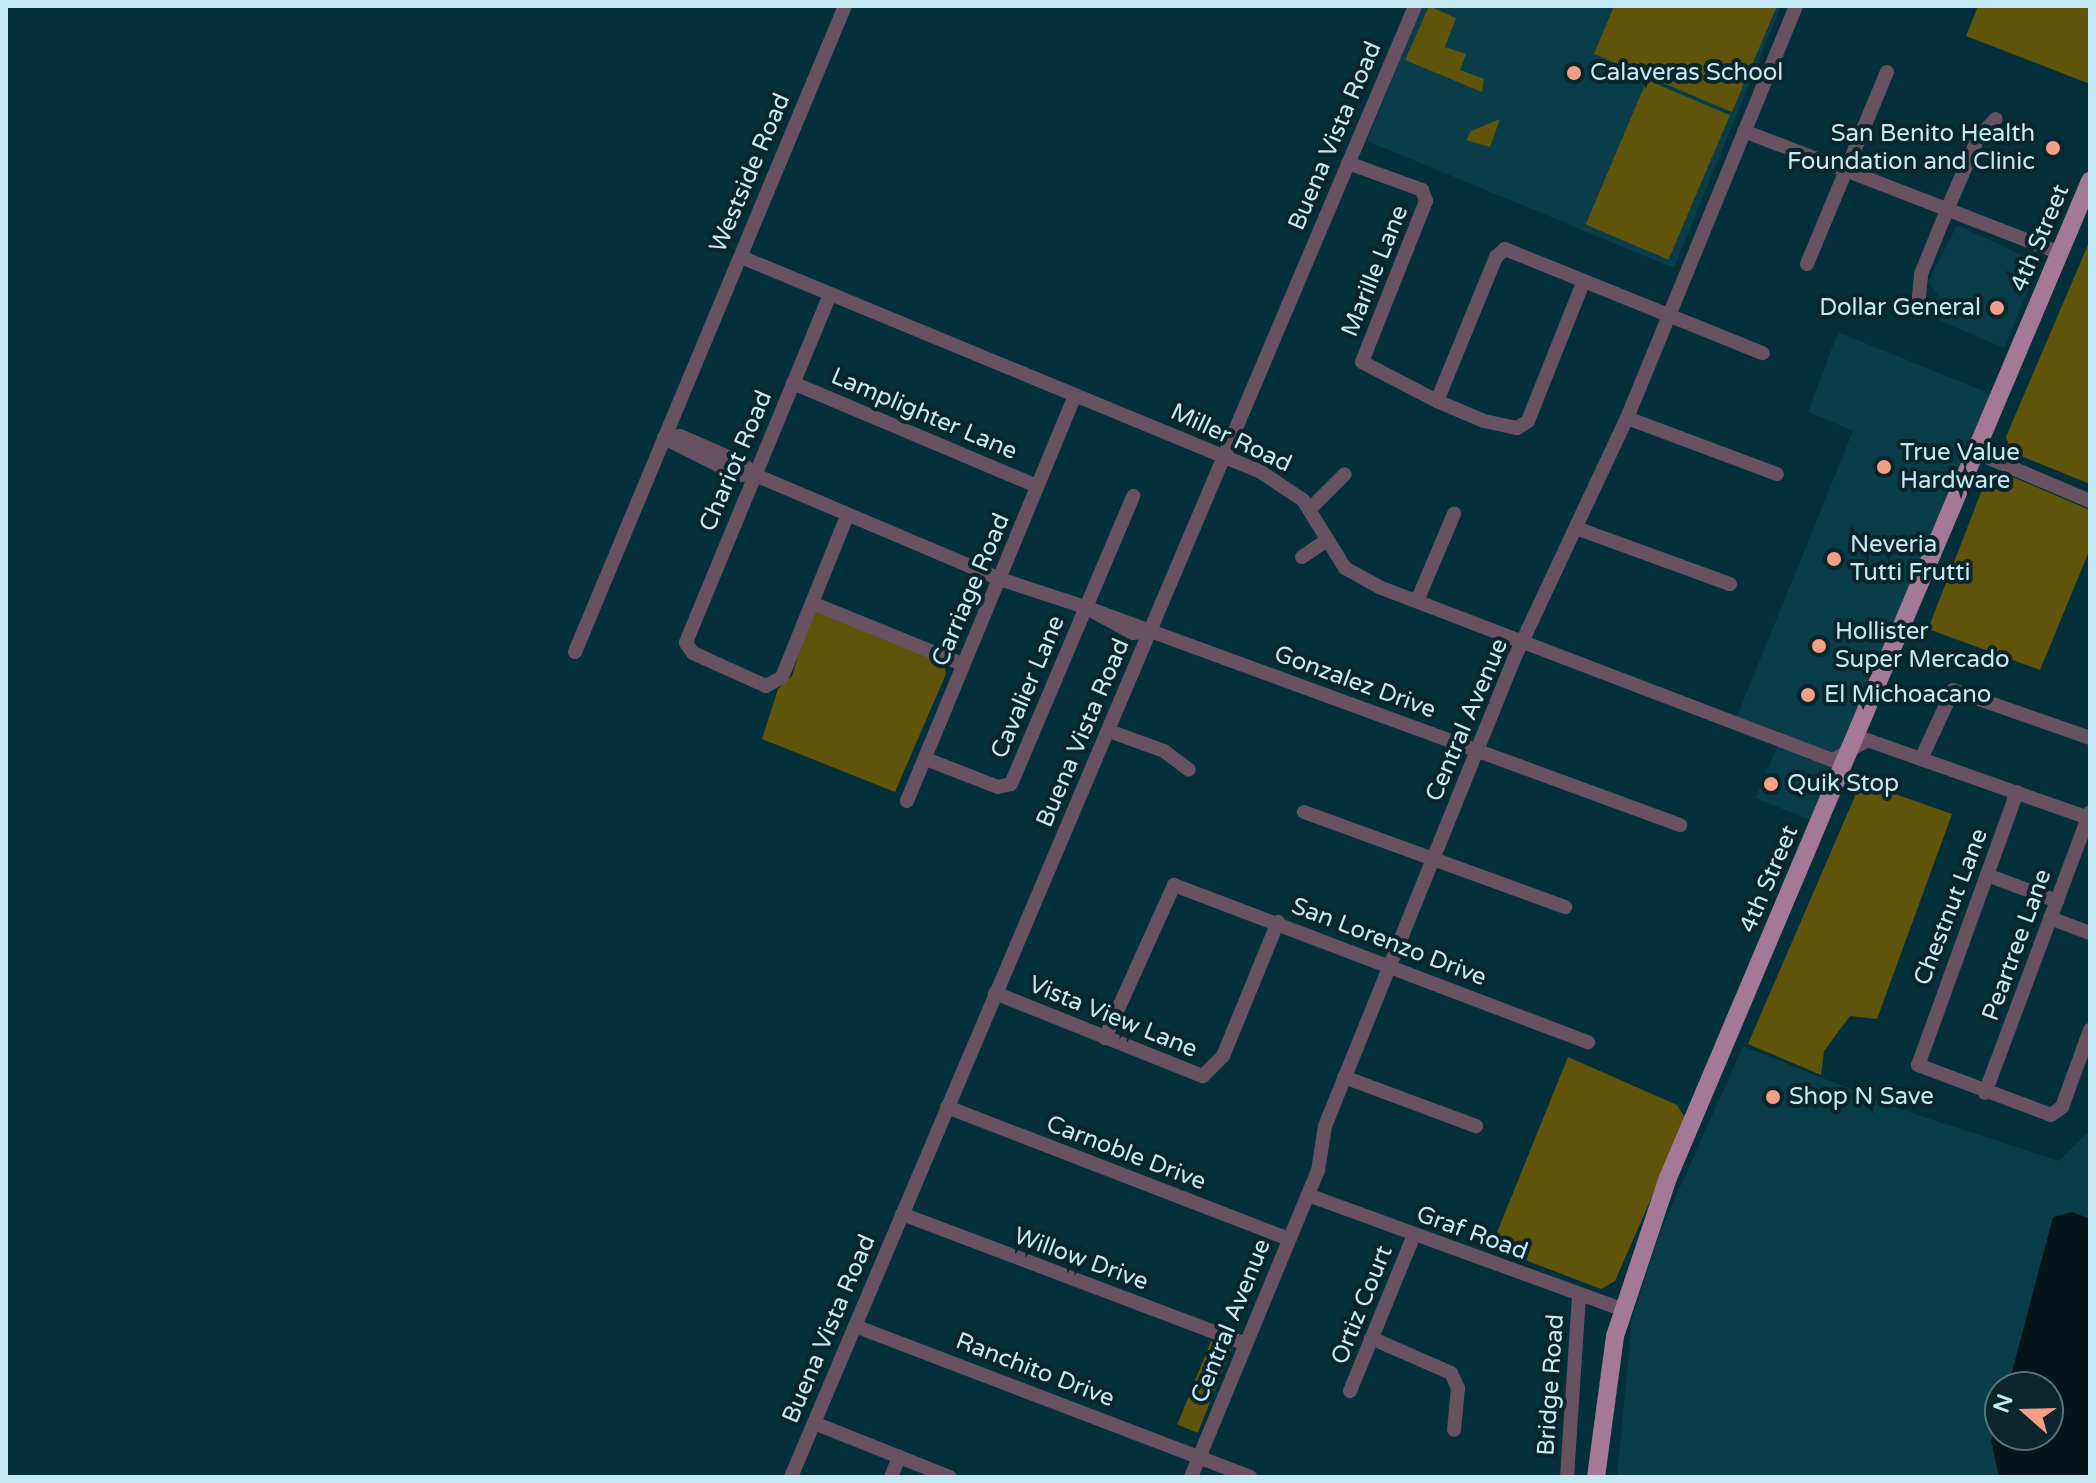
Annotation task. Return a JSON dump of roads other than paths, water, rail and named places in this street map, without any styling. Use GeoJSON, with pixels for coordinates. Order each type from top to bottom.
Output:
{"type":"FeatureCollection","features":[{"type":"Feature","properties":{"kind":"main road","name":"4th Street"},"geometry":{"type":"LineString","coordinates":[[1596,1477],[1621,1309],[1673,1165],[2090,181]]}},
{"type":"Feature","properties":{"kind":"street","name":"Westside Road"},"geometry":{"type":"LineString","coordinates":[[575,652],[845,6]]}},
{"type":"Feature","properties":{"kind":"street","name":"Buena Vista Road"},"geometry":{"type":"LineString","coordinates":[[791,1477],[1415,6]]}},
{"type":"Feature","properties":{"kind":"street","name":"Central Avenue"},"geometry":{"type":"LineString","coordinates":[[1199,1457],[1308,1195],[1344,1077],[1477,750],[1627,418],[1666,315],[1796,6]]}},
{"type":"Feature","properties":{"kind":"street"},"geometry":{"type":"LineString","coordinates":[[1807,264],[1849,170],[1887,72]]}},
{"type":"Feature","properties":{"kind":"street"},"geometry":{"type":"LineString","coordinates":[[1918,305],[1921,274],[1947,210],[1978,138],[1996,119]]}},
{"type":"Feature","properties":{"kind":"street"},"geometry":{"type":"LineString","coordinates":[[1744,131],[2060,253]]}},
{"type":"Feature","properties":{"kind":"street","name":"Marille Lane"},"geometry":{"type":"LineString","coordinates":[[1348,163],[1422,190],[1426,201],[1362,362],[1437,401],[1484,421],[1517,428],[1528,421],[1583,283]]}},
{"type":"Feature","properties":{"kind":"street"},"geometry":{"type":"LineString","coordinates":[[1437,401],[1496,257],[1523,252],[1583,283],[1763,353]]}},
{"type":"Feature","properties":{"kind":"street","name":"Miller Road"},"geometry":{"type":"LineString","coordinates":[[741,257],[829,297],[1224,455],[1280,482],[1310,509],[1326,541],[1352,574],[1833,760],[1867,740],[1921,759]]}},
{"type":"Feature","properties":{"kind":"street","name":"Chariot Road"},"geometry":{"type":"LineString","coordinates":[[812,603],[782,677],[766,686],[693,653],[686,643],[753,474],[829,297]]}},
{"type":"Feature","properties":{"kind":"street","name":"Lamplighter Lane"},"geometry":{"type":"LineString","coordinates":[[793,383],[1037,486]]}},
{"type":"Feature","properties":{"kind":"street","name":"Carriage Road"},"geometry":{"type":"LineString","coordinates":[[907,801],[1075,395]]}},
{"type":"Feature","properties":{"kind":"street"},"geometry":{"type":"LineString","coordinates":[[1627,418],[1777,474]]}},
{"type":"Feature","properties":{"kind":"street","name":"Gonzalez Drive"},"geometry":{"type":"LineString","coordinates":[[664,438],[725,470],[753,474],[1000,579],[1085,607],[1680,825]]}},
{"type":"Feature","properties":{"kind":"street"},"geometry":{"type":"LineString","coordinates":[[1975,452],[2090,501]]}},
{"type":"Feature","properties":{"kind":"street"},"geometry":{"type":"LineString","coordinates":[[1310,509],[1345,474]]}},
{"type":"Feature","properties":{"kind":"street","name":"Cavalier Lane"},"geometry":{"type":"LineString","coordinates":[[926,759],[998,787],[1011,784],[1133,496]]}},
{"type":"Feature","properties":{"kind":"street"},"geometry":{"type":"LineString","coordinates":[[1417,601],[1454,514]]}},
{"type":"Feature","properties":{"kind":"street"},"geometry":{"type":"LineString","coordinates":[[847,516],[812,603],[962,664]]}},
{"type":"Feature","properties":{"kind":"street"},"geometry":{"type":"LineString","coordinates":[[1576,528],[1730,584]]}},
{"type":"Feature","properties":{"kind":"street"},"geometry":{"type":"LineString","coordinates":[[1302,557],[1326,541]]}},
{"type":"Feature","properties":{"kind":"street"},"geometry":{"type":"LineString","coordinates":[[2089,815],[1921,759],[1953,690],[2090,738]]}},
{"type":"Feature","properties":{"kind":"street"},"geometry":{"type":"LineString","coordinates":[[1109,731],[1164,751],[1189,770]]}},
{"type":"Feature","properties":{"kind":"street","name":"Chestnut Lane"},"geometry":{"type":"LineString","coordinates":[[1985,1093],[1920,1068],[1925,1038],[2017,792]]}},
{"type":"Feature","properties":{"kind":"street"},"geometry":{"type":"LineString","coordinates":[[1304,812],[1565,907]]}},
{"type":"Feature","properties":{"kind":"street","name":"Peartree Lane"},"geometry":{"type":"LineString","coordinates":[[1985,1093],[2089,815]]}},
{"type":"Feature","properties":{"kind":"street"},"geometry":{"type":"LineString","coordinates":[[1987,875],[2057,901]]}},
{"type":"Feature","properties":{"kind":"street","name":"San Lorenzo Drive"},"geometry":{"type":"LineString","coordinates":[[1105,1038],[1174,885],[1588,1042]]}},
{"type":"Feature","properties":{"kind":"street"},"geometry":{"type":"LineString","coordinates":[[2050,918],[2090,933]]}},
{"type":"Feature","properties":{"kind":"street","name":"Vista View Lane"},"geometry":{"type":"LineString","coordinates":[[995,993],[1188,1072],[1214,1072],[1278,922]]}},
{"type":"Feature","properties":{"kind":"street"},"geometry":{"type":"LineString","coordinates":[[1985,1093],[2046,1115],[2063,1103],[2084,1060],[2090,1030]]}},
{"type":"Feature","properties":{"kind":"street"},"geometry":{"type":"LineString","coordinates":[[1344,1077],[1476,1126]]}},
{"type":"Feature","properties":{"kind":"street","name":"Carnoble Drive"},"geometry":{"type":"LineString","coordinates":[[947,1107],[1289,1239]]}},
{"type":"Feature","properties":{"kind":"street","name":"Graf Road"},"geometry":{"type":"LineString","coordinates":[[1308,1195],[1579,1297],[1621,1309]]}},
{"type":"Feature","properties":{"kind":"street","name":"Willow Drive"},"geometry":{"type":"LineString","coordinates":[[902,1214],[1246,1344]]}},
{"type":"Feature","properties":{"kind":"street","name":"Ortiz Court"},"geometry":{"type":"LineString","coordinates":[[1350,1391],[1414,1235]]}},
{"type":"Feature","properties":{"kind":"street","name":"Bridge Road"},"geometry":{"type":"LineString","coordinates":[[1567,1477],[1579,1297]]}},
{"type":"Feature","properties":{"kind":"street","name":"Ranchito Drive"},"geometry":{"type":"LineString","coordinates":[[855,1326],[1250,1477]]}},
{"type":"Feature","properties":{"kind":"street"},"geometry":{"type":"LineString","coordinates":[[1371,1338],[1451,1373],[1458,1388],[1454,1430]]}},
{"type":"Feature","properties":{"kind":"street"},"geometry":{"type":"LineString","coordinates":[[814,1423],[950,1477]]}},
{"type":"Feature","properties":{"kind":"street"},"geometry":{"type":"LineString","coordinates":[[891,1477],[899,1457]]}},
{"type":"Feature","properties":{"kind":"street"},"geometry":{"type":"LineString","coordinates":[[1191,1477],[1199,1457]]}},
{"type":"Feature","properties":{"kind":"place","name":"Calaveras School"},"geometry":{"type":"Point","coordinates":[1574,73]}},
{"type":"Feature","properties":{"kind":"place","name":"San Benito Health Foundation and Clinic"},"geometry":{"type":"Point","coordinates":[2053,148]}},
{"type":"Feature","properties":{"kind":"place","name":"Dollar General"},"geometry":{"type":"Point","coordinates":[1997,308]}},
{"type":"Feature","properties":{"kind":"place","name":"True Value Hardware"},"geometry":{"type":"Point","coordinates":[1884,467]}},
{"type":"Feature","properties":{"kind":"place","name":"Neveria Tutti Frutti"},"geometry":{"type":"Point","coordinates":[1834,559]}},
{"type":"Feature","properties":{"kind":"place","name":"Hollister Super Mercado"},"geometry":{"type":"Point","coordinates":[1819,646]}},
{"type":"Feature","properties":{"kind":"place","name":"El Michoacano"},"geometry":{"type":"Point","coordinates":[1808,695]}},
{"type":"Feature","properties":{"kind":"place","name":"Quik Stop"},"geometry":{"type":"Point","coordinates":[1771,784]}},
{"type":"Feature","properties":{"kind":"place","name":"Shop N Save"},"geometry":{"type":"Point","coordinates":[1773,1097]}}]}
